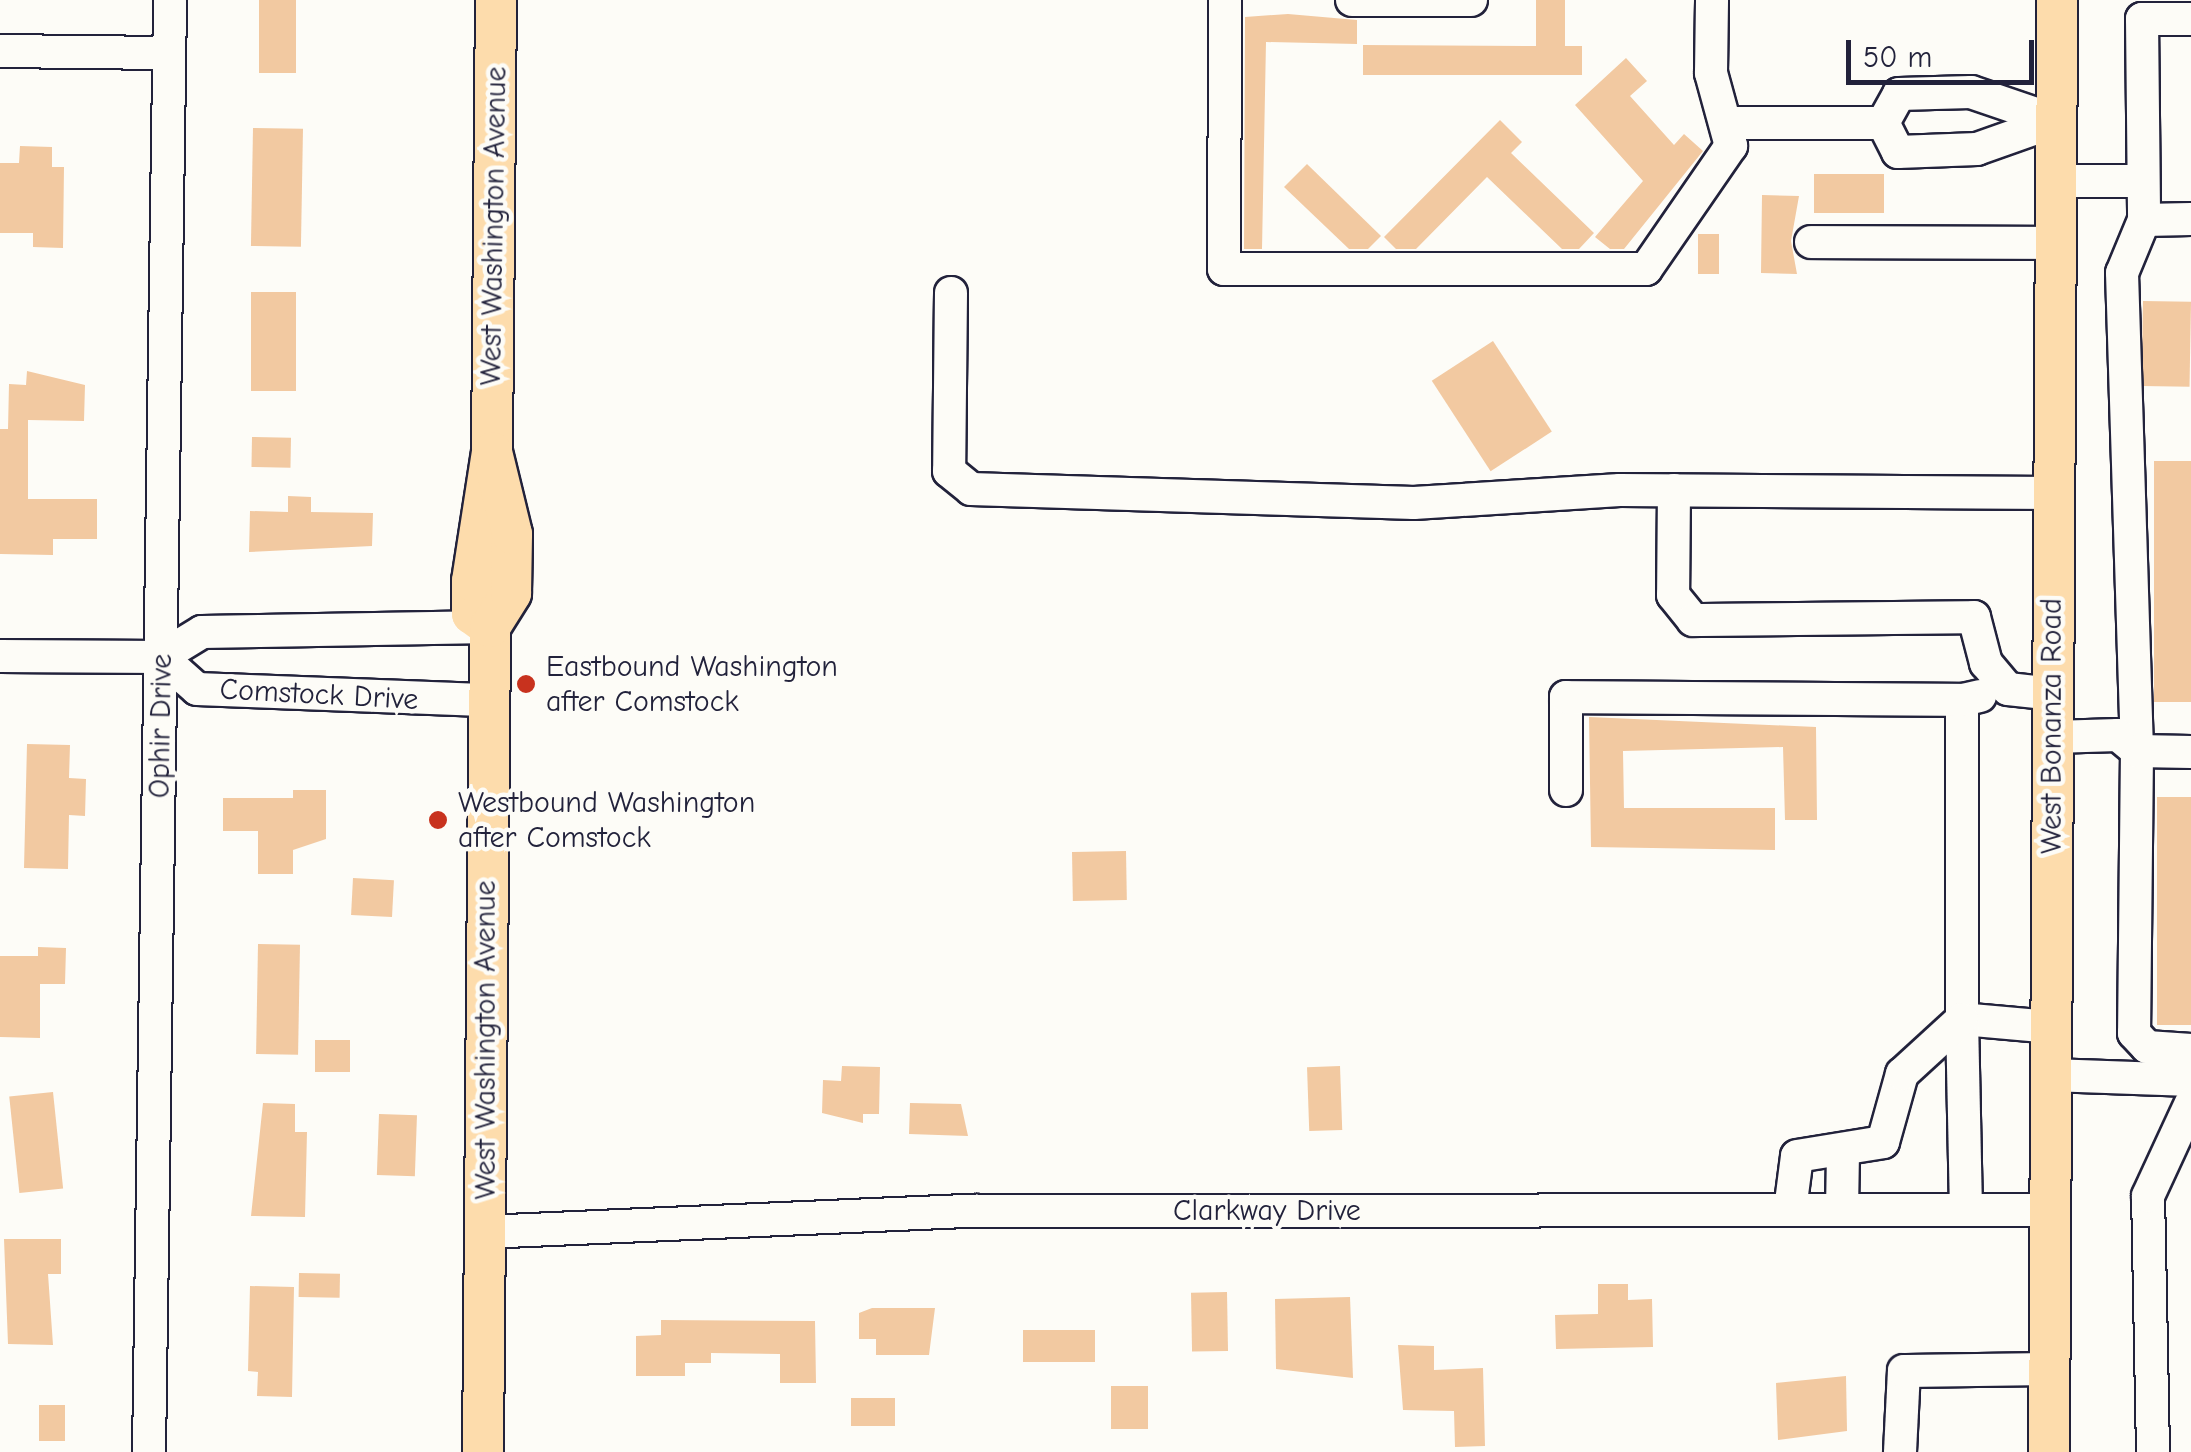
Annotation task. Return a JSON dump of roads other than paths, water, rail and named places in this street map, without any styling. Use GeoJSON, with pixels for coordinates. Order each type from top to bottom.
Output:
{"type":"FeatureCollection","features":[{"type":"Feature","properties":{"kind":"main road","name":"West Washington Avenue"},"geometry":{"type":"LineString","coordinates":[[483,1452],[490,627],[511,593],[512,534],[492,452],[496,0]]}},
{"type":"Feature","properties":{"kind":"main road","name":"West Bonanza Road"},"geometry":{"type":"LineString","coordinates":[[2049,1452],[2057,0]]}},
{"type":"Feature","properties":{"kind":"street","name":"Ophir Drive"},"geometry":{"type":"LineString","coordinates":[[149,1452],[170,0]]}},
{"type":"Feature","properties":{"kind":"street"},"geometry":{"type":"LineString","coordinates":[[1225,0],[1224,269],[1646,269],[1731,146],[1731,123],[1711,73],[1712,0]]}},
{"type":"Feature","properties":{"kind":"street"},"geometry":{"type":"LineString","coordinates":[[1352,0],[1470,0]]}},
{"type":"Feature","properties":{"kind":"street"},"geometry":{"type":"LineString","coordinates":[[2191,19],[2142,18],[2144,220],[2122,273],[2137,751],[2134,1033],[2146,1047],[2191,1050]]}},
{"type":"Feature","properties":{"kind":"street"},"geometry":{"type":"LineString","coordinates":[[0,51],[169,53]]}},
{"type":"Feature","properties":{"kind":"street"},"geometry":{"type":"LineString","coordinates":[[1883,123],[1899,94],[1971,92],[2056,122]]}},
{"type":"Feature","properties":{"kind":"street"},"geometry":{"type":"LineString","coordinates":[[1883,123],[1898,152],[1924,152],[1977,150],[2056,122]]}},
{"type":"Feature","properties":{"kind":"street"},"geometry":{"type":"LineString","coordinates":[[1731,123],[1883,123]]}},
{"type":"Feature","properties":{"kind":"street"},"geometry":{"type":"LineString","coordinates":[[2056,181],[2143,181]]}},
{"type":"Feature","properties":{"kind":"street"},"geometry":{"type":"LineString","coordinates":[[2144,220],[2191,219]]}},
{"type":"Feature","properties":{"kind":"street"},"geometry":{"type":"LineString","coordinates":[[1811,242],[2056,242]]}},
{"type":"Feature","properties":{"kind":"street"},"geometry":{"type":"LineString","coordinates":[[950,293],[949,471],[971,488],[1414,503],[1674,490],[2054,492]]}},
{"type":"Feature","properties":{"kind":"street"},"geometry":{"type":"LineString","coordinates":[[1674,490],[1672,596],[1694,620],[1974,617],[1986,663],[2008,688]]}},
{"type":"Feature","properties":{"kind":"street","name":"Comstock Drive"},"geometry":{"type":"LineString","coordinates":[[490,627],[202,632],[161,657],[196,689],[490,700]]}},
{"type":"Feature","properties":{"kind":"street"},"geometry":{"type":"LineString","coordinates":[[0,656],[161,657]]}},
{"type":"Feature","properties":{"kind":"street"},"geometry":{"type":"LineString","coordinates":[[1566,790],[1566,697],[1962,700],[2008,688],[2052,694]]}},
{"type":"Feature","properties":{"kind":"street"},"geometry":{"type":"LineString","coordinates":[[1962,700],[1966,1210]]}},
{"type":"Feature","properties":{"kind":"street"},"geometry":{"type":"LineString","coordinates":[[2052,737],[2118,735],[2137,751],[2191,752]]}},
{"type":"Feature","properties":{"kind":"street"},"geometry":{"type":"LineString","coordinates":[[1790,1210],[1797,1156],[1883,1142],[1902,1074],[1962,1018],[2051,1027]]}},
{"type":"Feature","properties":{"kind":"street"},"geometry":{"type":"LineString","coordinates":[[2050,1074],[2191,1080]]}},
{"type":"Feature","properties":{"kind":"street"},"geometry":{"type":"LineString","coordinates":[[2152,1452],[2148,1196],[2191,1103]]}},
{"type":"Feature","properties":{"kind":"street"},"geometry":{"type":"LineString","coordinates":[[1842,1210],[1843,1151]]}},
{"type":"Feature","properties":{"kind":"street","name":"Clarkway Drive"},"geometry":{"type":"LineString","coordinates":[[484,1232],[974,1211],[2050,1210]]}},
{"type":"Feature","properties":{"kind":"street"},"geometry":{"type":"LineString","coordinates":[[1900,1452],[1904,1371],[2050,1369]]}},
{"type":"Feature","properties":{"kind":"place","name":"Eastbound Washington after Comstock"},"geometry":{"type":"Point","coordinates":[526,684]}},
{"type":"Feature","properties":{"kind":"place","name":"Westbound Washington after Comstock"},"geometry":{"type":"Point","coordinates":[438,820]}}]}
